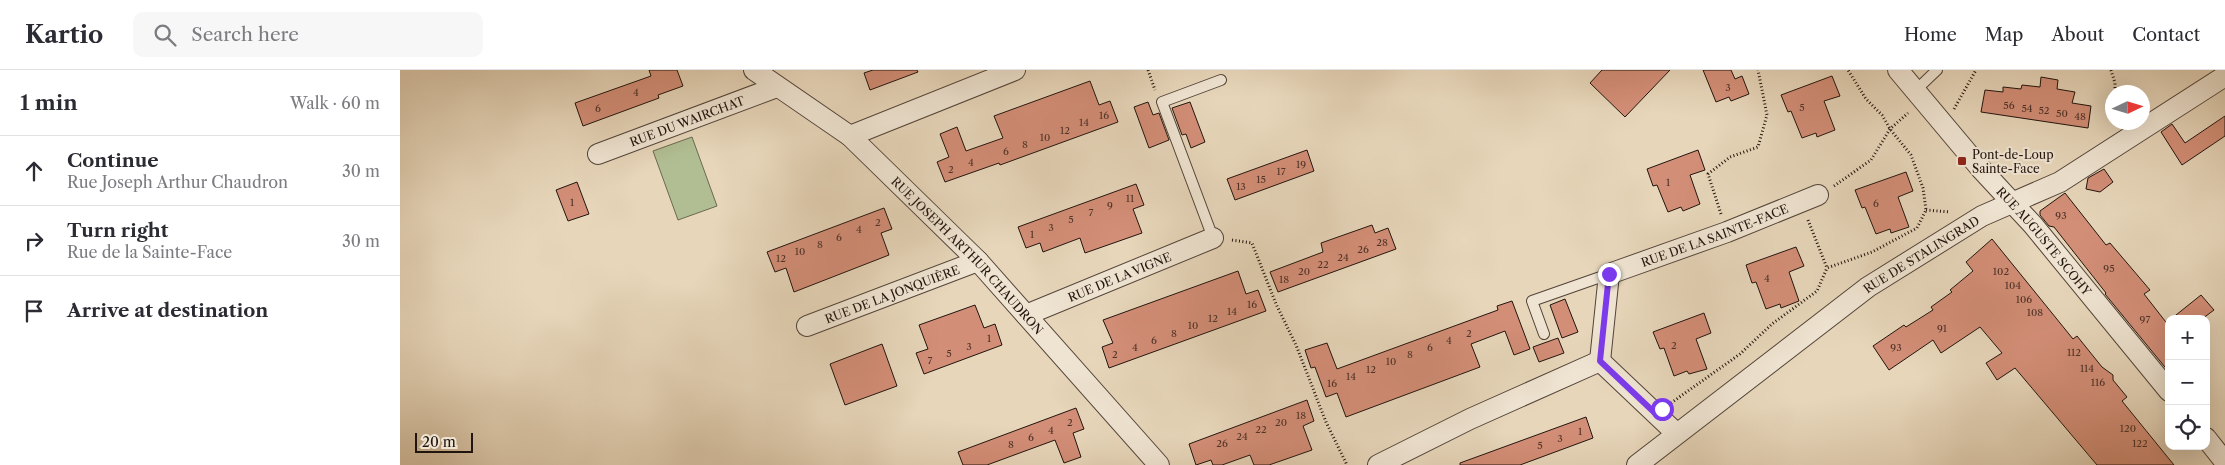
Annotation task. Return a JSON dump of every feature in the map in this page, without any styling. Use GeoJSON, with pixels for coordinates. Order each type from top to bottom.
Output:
{"type":"FeatureCollection","features":[{"type":"Feature","properties":{"kind":"street","name":"RUE JOSEPH ARTHUR CHAUDRON"},"geometry":{"type":"LineString","coordinates":[[754,70],[850,136],[978,261],[1155,464]]}},
{"type":"Feature","properties":{"kind":"street"},"geometry":{"type":"LineString","coordinates":[[850,136],[1015,70]]}},
{"type":"Feature","properties":{"kind":"street","name":"RUE AUGUSTE SCOHY"},"geometry":{"type":"LineString","coordinates":[[1898,70],[2040,233],[2165,386]]}},
{"type":"Feature","properties":{"kind":"street","name":"RUE DE STALINGRAD"},"geometry":{"type":"LineString","coordinates":[[1637,465],[1676,433],[1868,287],[1982,216],[2060,182],[2225,76]]}},
{"type":"Feature","properties":{"kind":"street","name":"RUE DU WAIRCHAT"},"geometry":{"type":"LineString","coordinates":[[598,154],[777,87]]}},
{"type":"Feature","properties":{"kind":"street","name":"RUE DE LA SAINTE-FACE"},"geometry":{"type":"LineString","coordinates":[[1609,274],[1727,232],[1809,199]]}},
{"type":"Feature","properties":{"kind":"street","name":"RUE DE LA VIGNE"},"geometry":{"type":"LineString","coordinates":[[1026,315],[1213,238]]}},
{"type":"Feature","properties":{"kind":"street","name":"RUE DE LA JONQUIÈRE"},"geometry":{"type":"LineString","coordinates":[[807,326],[978,261]]}},
{"type":"Feature","properties":{"kind":"street"},"geometry":{"type":"LineString","coordinates":[[1600,361],[1609,274]]}},
{"type":"Feature","properties":{"kind":"street"},"geometry":{"type":"LineString","coordinates":[[1600,361],[1676,433]]}},
{"type":"Feature","properties":{"kind":"street"},"geometry":{"type":"LineString","coordinates":[[1378,465],[1470,419],[1600,361]]}},
{"type":"Feature","properties":{"kind":"street"},"geometry":{"type":"LineString","coordinates":[[2210,443],[2225,462]]}},
{"type":"Feature","properties":{"kind":"lane"},"geometry":{"type":"LineString","coordinates":[[1920,94],[1937,70]]}},
{"type":"Feature","properties":{"kind":"lane"},"geometry":{"type":"LineString","coordinates":[[1213,238],[1162,102],[1221,80]]}},
{"type":"Feature","properties":{"kind":"lane"},"geometry":{"type":"LineString","coordinates":[[1544,334],[1532,302],[1609,274]]}},
{"type":"Feature","properties":{"kind":"path"},"geometry":{"type":"LineString","coordinates":[[1148,70],[1162,102]]}},
{"type":"Feature","properties":{"kind":"path"},"geometry":{"type":"LineString","coordinates":[[1727,232],[1708,174],[1730,157],[1758,147],[1768,115],[1758,70]]}},
{"type":"Feature","properties":{"kind":"path"},"geometry":{"type":"LineString","coordinates":[[1827,268],[1872,252],[1917,228],[1926,210],[1923,188],[1910,155],[1882,115],[1866,99],[1848,70]]}},
{"type":"Feature","properties":{"kind":"path"},"geometry":{"type":"LineString","coordinates":[[1945,126],[1976,70]]}},
{"type":"Feature","properties":{"kind":"path"},"geometry":{"type":"LineString","coordinates":[[2111,70],[2115,85]]}},
{"type":"Feature","properties":{"kind":"path"},"geometry":{"type":"LineString","coordinates":[[1657,415],[1662,409],[1740,354],[1772,324],[1817,291],[1827,268],[1809,199],[1850,177],[1870,160],[1890,129],[1920,94]]}},
{"type":"Feature","properties":{"kind":"path"},"geometry":{"type":"LineString","coordinates":[[1213,238],[1252,243],[1276,304],[1296,345],[1326,422],[1347,465]]}},
{"type":"Feature","properties":{"kind":"green space"},"geometry":{"type":"Polygon","coordinates":[[[692,137],[717,206],[678,220],[653,151],[692,137]]]}},
{"type":"Feature","properties":{"kind":"building"},"geometry":{"type":"Polygon","coordinates":[[[649,70],[677,70],[683,86],[658,95],[659,98],[583,126],[575,103],[651,76],[649,70]]]}},
{"type":"Feature","properties":{"kind":"building"},"geometry":{"type":"Polygon","coordinates":[[[873,70],[917,70],[918,72],[870,90],[864,73],[873,70]]]}},
{"type":"Feature","properties":{"kind":"building"},"geometry":{"type":"Polygon","coordinates":[[[1602,70],[1670,70],[1625,117],[1590,83],[1602,70]]]}},
{"type":"Feature","properties":{"kind":"building"},"geometry":{"type":"Polygon","coordinates":[[[1703,70],[1731,70],[1735,79],[1742,76],[1749,94],[1731,101],[1729,97],[1716,102],[1703,70]]]}},
{"type":"Feature","properties":{"kind":"building"},"geometry":{"type":"Polygon","coordinates":[[[1832,76],[1840,96],[1824,101],[1835,130],[1817,137],[1816,133],[1802,138],[1791,111],[1788,112],[1781,95],[1832,76]]]}},
{"type":"Feature","properties":{"kind":"building"},"geometry":{"type":"Polygon","coordinates":[[[2041,77],[2058,80],[2057,89],[2075,92],[2072,103],[2091,106],[2088,128],[1981,112],[1985,90],[2003,92],[2003,87],[2021,89],[2022,85],[2040,87],[2041,77]]]}},
{"type":"Feature","properties":{"kind":"building"},"geometry":{"type":"Polygon","coordinates":[[[1090,81],[1099,105],[1110,101],[1118,122],[1000,165],[999,163],[945,182],[937,162],[949,157],[940,134],[957,127],[966,151],[1003,138],[994,116],[1090,81]]]}},
{"type":"Feature","properties":{"kind":"building"},"geometry":{"type":"Polygon","coordinates":[[[1148,102],[1153,115],[1159,113],[1169,140],[1149,148],[1134,107],[1148,102]]]}},
{"type":"Feature","properties":{"kind":"building"},"geometry":{"type":"Polygon","coordinates":[[[1190,102],[1205,142],[1191,148],[1186,134],[1182,135],[1172,108],[1190,102]]]}},
{"type":"Feature","properties":{"kind":"building"},"geometry":{"type":"Polygon","coordinates":[[[2225,116],[2225,136],[2182,165],[2161,132],[2172,124],[2185,143],[2225,116]]]}},
{"type":"Feature","properties":{"kind":"building"},"geometry":{"type":"Polygon","coordinates":[[[1307,150],[1314,171],[1235,200],[1227,179],[1307,150]]]}},
{"type":"Feature","properties":{"kind":"building"},"geometry":{"type":"Polygon","coordinates":[[[1698,150],[1705,170],[1690,175],[1700,204],[1683,211],[1681,207],[1668,212],[1657,185],[1653,186],[1647,169],[1698,150]]]}},
{"type":"Feature","properties":{"kind":"building"},"geometry":{"type":"Polygon","coordinates":[[[2104,169],[2113,182],[2100,192],[2086,189],[2088,178],[2104,169]]]}},
{"type":"Feature","properties":{"kind":"building"},"geometry":{"type":"Polygon","coordinates":[[[1906,172],[1913,191],[1898,197],[1909,227],[1891,233],[1890,229],[1876,234],[1865,207],[1862,208],[1855,190],[1906,172]]]}},
{"type":"Feature","properties":{"kind":"building"},"geometry":{"type":"Polygon","coordinates":[[[577,182],[589,214],[568,221],[556,190],[577,182]]]}},
{"type":"Feature","properties":{"kind":"building"},"geometry":{"type":"Polygon","coordinates":[[[1136,184],[1144,205],[1133,209],[1142,233],[1085,253],[1080,238],[1043,252],[1040,243],[1026,248],[1018,227],[1136,184]]]}},
{"type":"Feature","properties":{"kind":"building"},"geometry":{"type":"Polygon","coordinates":[[[2065,193],[2106,245],[2110,243],[2150,290],[2144,294],[2165,321],[2165,367],[2105,294],[2054,227],[2049,226],[2040,215],[2040,211],[2065,193]]]}},
{"type":"Feature","properties":{"kind":"building"},"geometry":{"type":"Polygon","coordinates":[[[884,208],[892,229],[881,233],[889,255],[794,292],[786,268],[775,272],[767,252],[884,208]]]}},
{"type":"Feature","properties":{"kind":"building"},"geometry":{"type":"Polygon","coordinates":[[[1372,225],[1375,233],[1388,228],[1396,249],[1278,292],[1270,272],[1323,252],[1321,243],[1372,225]]]}},
{"type":"Feature","properties":{"kind":"building"},"geometry":{"type":"Polygon","coordinates":[[[1992,239],[2073,339],[2077,336],[2102,367],[2113,375],[2113,380],[2127,397],[2122,401],[2174,465],[2097,465],[2015,368],[1997,380],[1986,363],[2002,353],[1980,327],[1941,353],[1933,340],[1889,370],[1873,346],[1904,325],[1906,327],[1933,310],[1931,307],[1952,292],[1950,290],[1973,271],[1966,262],[1992,239]]]}},
{"type":"Feature","properties":{"kind":"building"},"geometry":{"type":"Polygon","coordinates":[[[1796,247],[1804,266],[1789,272],[1799,301],[1781,308],[1780,304],[1766,309],[1756,282],[1752,283],[1746,265],[1796,247]]]}},
{"type":"Feature","properties":{"kind":"building"},"geometry":{"type":"Polygon","coordinates":[[[1238,271],[1246,294],[1258,290],[1266,311],[1109,368],[1102,347],[1113,343],[1103,320],[1238,271]]]}},
{"type":"Feature","properties":{"kind":"building"},"geometry":{"type":"Polygon","coordinates":[[[2201,295],[2214,310],[2207,315],[2176,315],[2201,295]]]}},
{"type":"Feature","properties":{"kind":"building"},"geometry":{"type":"Polygon","coordinates":[[[1565,299],[1578,332],[1562,338],[1550,305],[1565,299]]]}},
{"type":"Feature","properties":{"kind":"building"},"geometry":{"type":"Polygon","coordinates":[[[1512,301],[1530,349],[1514,355],[1505,331],[1471,344],[1480,367],[1346,417],[1337,393],[1326,397],[1315,367],[1311,368],[1305,350],[1327,343],[1337,369],[1498,310],[1497,306],[1512,301]]]}},
{"type":"Feature","properties":{"kind":"building"},"geometry":{"type":"Polygon","coordinates":[[[975,305],[984,328],[995,324],[1002,345],[924,374],[916,353],[928,349],[919,325],[975,305]]]}},
{"type":"Feature","properties":{"kind":"building"},"geometry":{"type":"Polygon","coordinates":[[[1704,313],[1711,333],[1696,339],[1707,369],[1689,374],[1687,371],[1674,376],[1664,348],[1660,349],[1653,332],[1704,313]]]}},
{"type":"Feature","properties":{"kind":"building"},"geometry":{"type":"Polygon","coordinates":[[[1558,338],[1564,353],[1539,362],[1533,347],[1558,338]]]}},
{"type":"Feature","properties":{"kind":"building"},"geometry":{"type":"Polygon","coordinates":[[[882,344],[897,386],[845,405],[830,364],[882,344]]]}},
{"type":"Feature","properties":{"kind":"building"},"geometry":{"type":"Polygon","coordinates":[[[1307,400],[1314,421],[1303,426],[1312,450],[1269,465],[1254,465],[1250,455],[1222,465],[1213,465],[1211,460],[1196,465],[1189,444],[1307,400]]]}},
{"type":"Feature","properties":{"kind":"building"},"geometry":{"type":"Polygon","coordinates":[[[1076,408],[1084,429],[1073,433],[1081,457],[1064,463],[1055,440],[987,465],[963,465],[958,452],[1076,408]]]}},
{"type":"Feature","properties":{"kind":"building"},"geometry":{"type":"Polygon","coordinates":[[[1586,417],[1593,438],[1520,465],[1460,465],[1460,463],[1586,417]]]}},
{"type":"Feature","properties":{"kind":"place","name":"Pont-de-Loup Sainte-Face"},"geometry":{"type":"Point","coordinates":[1962,161]}},
{"type":"Feature","properties":{"kind":"route"},"geometry":{"type":"LineString","coordinates":[[1609,274],[1600,361],[1657,415],[1662,409]]}}]}
